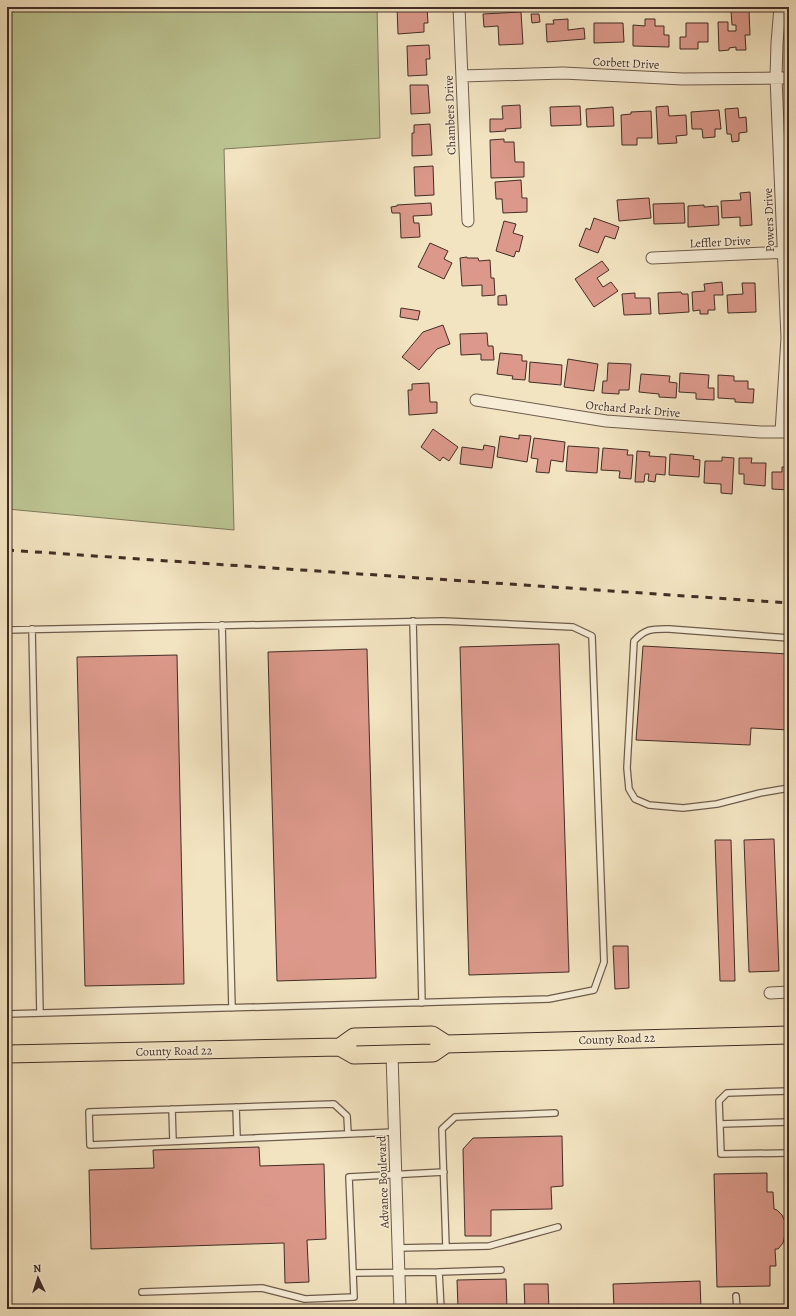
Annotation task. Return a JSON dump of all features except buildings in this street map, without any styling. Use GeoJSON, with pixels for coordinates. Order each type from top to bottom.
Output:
{"type":"FeatureCollection","features":[{"type":"Feature","properties":{"kind":"main road","name":"County Road 22"},"geometry":{"type":"LineString","coordinates":[[340,1047],[354,1037],[432,1035],[446,1044]]}},
{"type":"Feature","properties":{"kind":"main road","name":"County Road 22"},"geometry":{"type":"LineString","coordinates":[[7,1054],[340,1047],[354,1054],[392,1054],[433,1053],[446,1044],[789,1035]]}},
{"type":"Feature","properties":{"kind":"street","name":"Chambers Drive"},"geometry":{"type":"LineString","coordinates":[[459,7],[468,221]]}},
{"type":"Feature","properties":{"kind":"street","name":"Powers Drive"},"geometry":{"type":"LineString","coordinates":[[780,7],[776,78],[786,252],[788,338],[785,432]]}},
{"type":"Feature","properties":{"kind":"street","name":"Corbett Drive"},"geometry":{"type":"LineString","coordinates":[[462,76],[563,73],[683,79],[789,78]]}},
{"type":"Feature","properties":{"kind":"street","name":"Leffler Drive"},"geometry":{"type":"LineString","coordinates":[[652,258],[786,252]]}},
{"type":"Feature","properties":{"kind":"street","name":"Orchard Park Drive"},"geometry":{"type":"LineString","coordinates":[[476,400],[606,421],[785,432]]}},
{"type":"Feature","properties":{"kind":"street"},"geometry":{"type":"LineString","coordinates":[[770,993],[789,992]]}},
{"type":"Feature","properties":{"kind":"street","name":"Advance Boulevard"},"geometry":{"type":"LineString","coordinates":[[392,1054],[400,1309]]}},
{"type":"Feature","properties":{"kind":"lane"},"geometry":{"type":"LineString","coordinates":[[7,630],[443,621],[573,627],[592,636],[604,962],[594,990],[549,999],[7,1014]]}},
{"type":"Feature","properties":{"kind":"lane"},"geometry":{"type":"LineString","coordinates":[[413,622],[422,1003]]}},
{"type":"Feature","properties":{"kind":"lane"},"geometry":{"type":"LineString","coordinates":[[222,625],[232,1008]]}},
{"type":"Feature","properties":{"kind":"lane"},"geometry":{"type":"LineString","coordinates":[[32,629],[40,1013]]}},
{"type":"Feature","properties":{"kind":"lane"},"geometry":{"type":"LineString","coordinates":[[789,638],[669,629],[652,629],[642,632],[634,641],[627,768],[629,789],[635,799],[649,805],[683,808],[717,804],[760,793],[789,788]]}},
{"type":"Feature","properties":{"kind":"lane"},"geometry":{"type":"LineString","coordinates":[[789,1091],[727,1094],[719,1101],[721,1154],[789,1153]]}},
{"type":"Feature","properties":{"kind":"lane"},"geometry":{"type":"LineString","coordinates":[[348,1134],[348,1116],[334,1104],[88,1112],[90,1145],[395,1132]]}},
{"type":"Feature","properties":{"kind":"lane"},"geometry":{"type":"LineString","coordinates":[[236,1107],[237,1138]]}},
{"type":"Feature","properties":{"kind":"lane"},"geometry":{"type":"LineString","coordinates":[[172,1109],[173,1141]]}},
{"type":"Feature","properties":{"kind":"lane"},"geometry":{"type":"LineString","coordinates":[[446,1247],[442,1129],[455,1117],[555,1113]]}},
{"type":"Feature","properties":{"kind":"lane"},"geometry":{"type":"LineString","coordinates":[[720,1124],[789,1122]]}},
{"type":"Feature","properties":{"kind":"lane"},"geometry":{"type":"LineString","coordinates":[[142,1292],[262,1288],[305,1299],[354,1297],[349,1177],[444,1172]]}},
{"type":"Feature","properties":{"kind":"lane"},"geometry":{"type":"LineString","coordinates":[[398,1248],[489,1246],[558,1227]]}},
{"type":"Feature","properties":{"kind":"lane"},"geometry":{"type":"LineString","coordinates":[[353,1273],[501,1270]]}},
{"type":"Feature","properties":{"kind":"lane"},"geometry":{"type":"LineString","coordinates":[[439,1272],[440,1309]]}},
{"type":"Feature","properties":{"kind":"lane"},"geometry":{"type":"LineString","coordinates":[[736,1296],[737,1309]]}},
{"type":"Feature","properties":{"kind":"green space"},"geometry":{"type":"Polygon","coordinates":[[[7,7],[377,7],[380,138],[224,149],[234,530],[7,509],[7,7]]]}},
{"type":"Feature","properties":{"kind":"railway"},"geometry":{"type":"LineString","coordinates":[[7,550],[789,603]]}}]}
